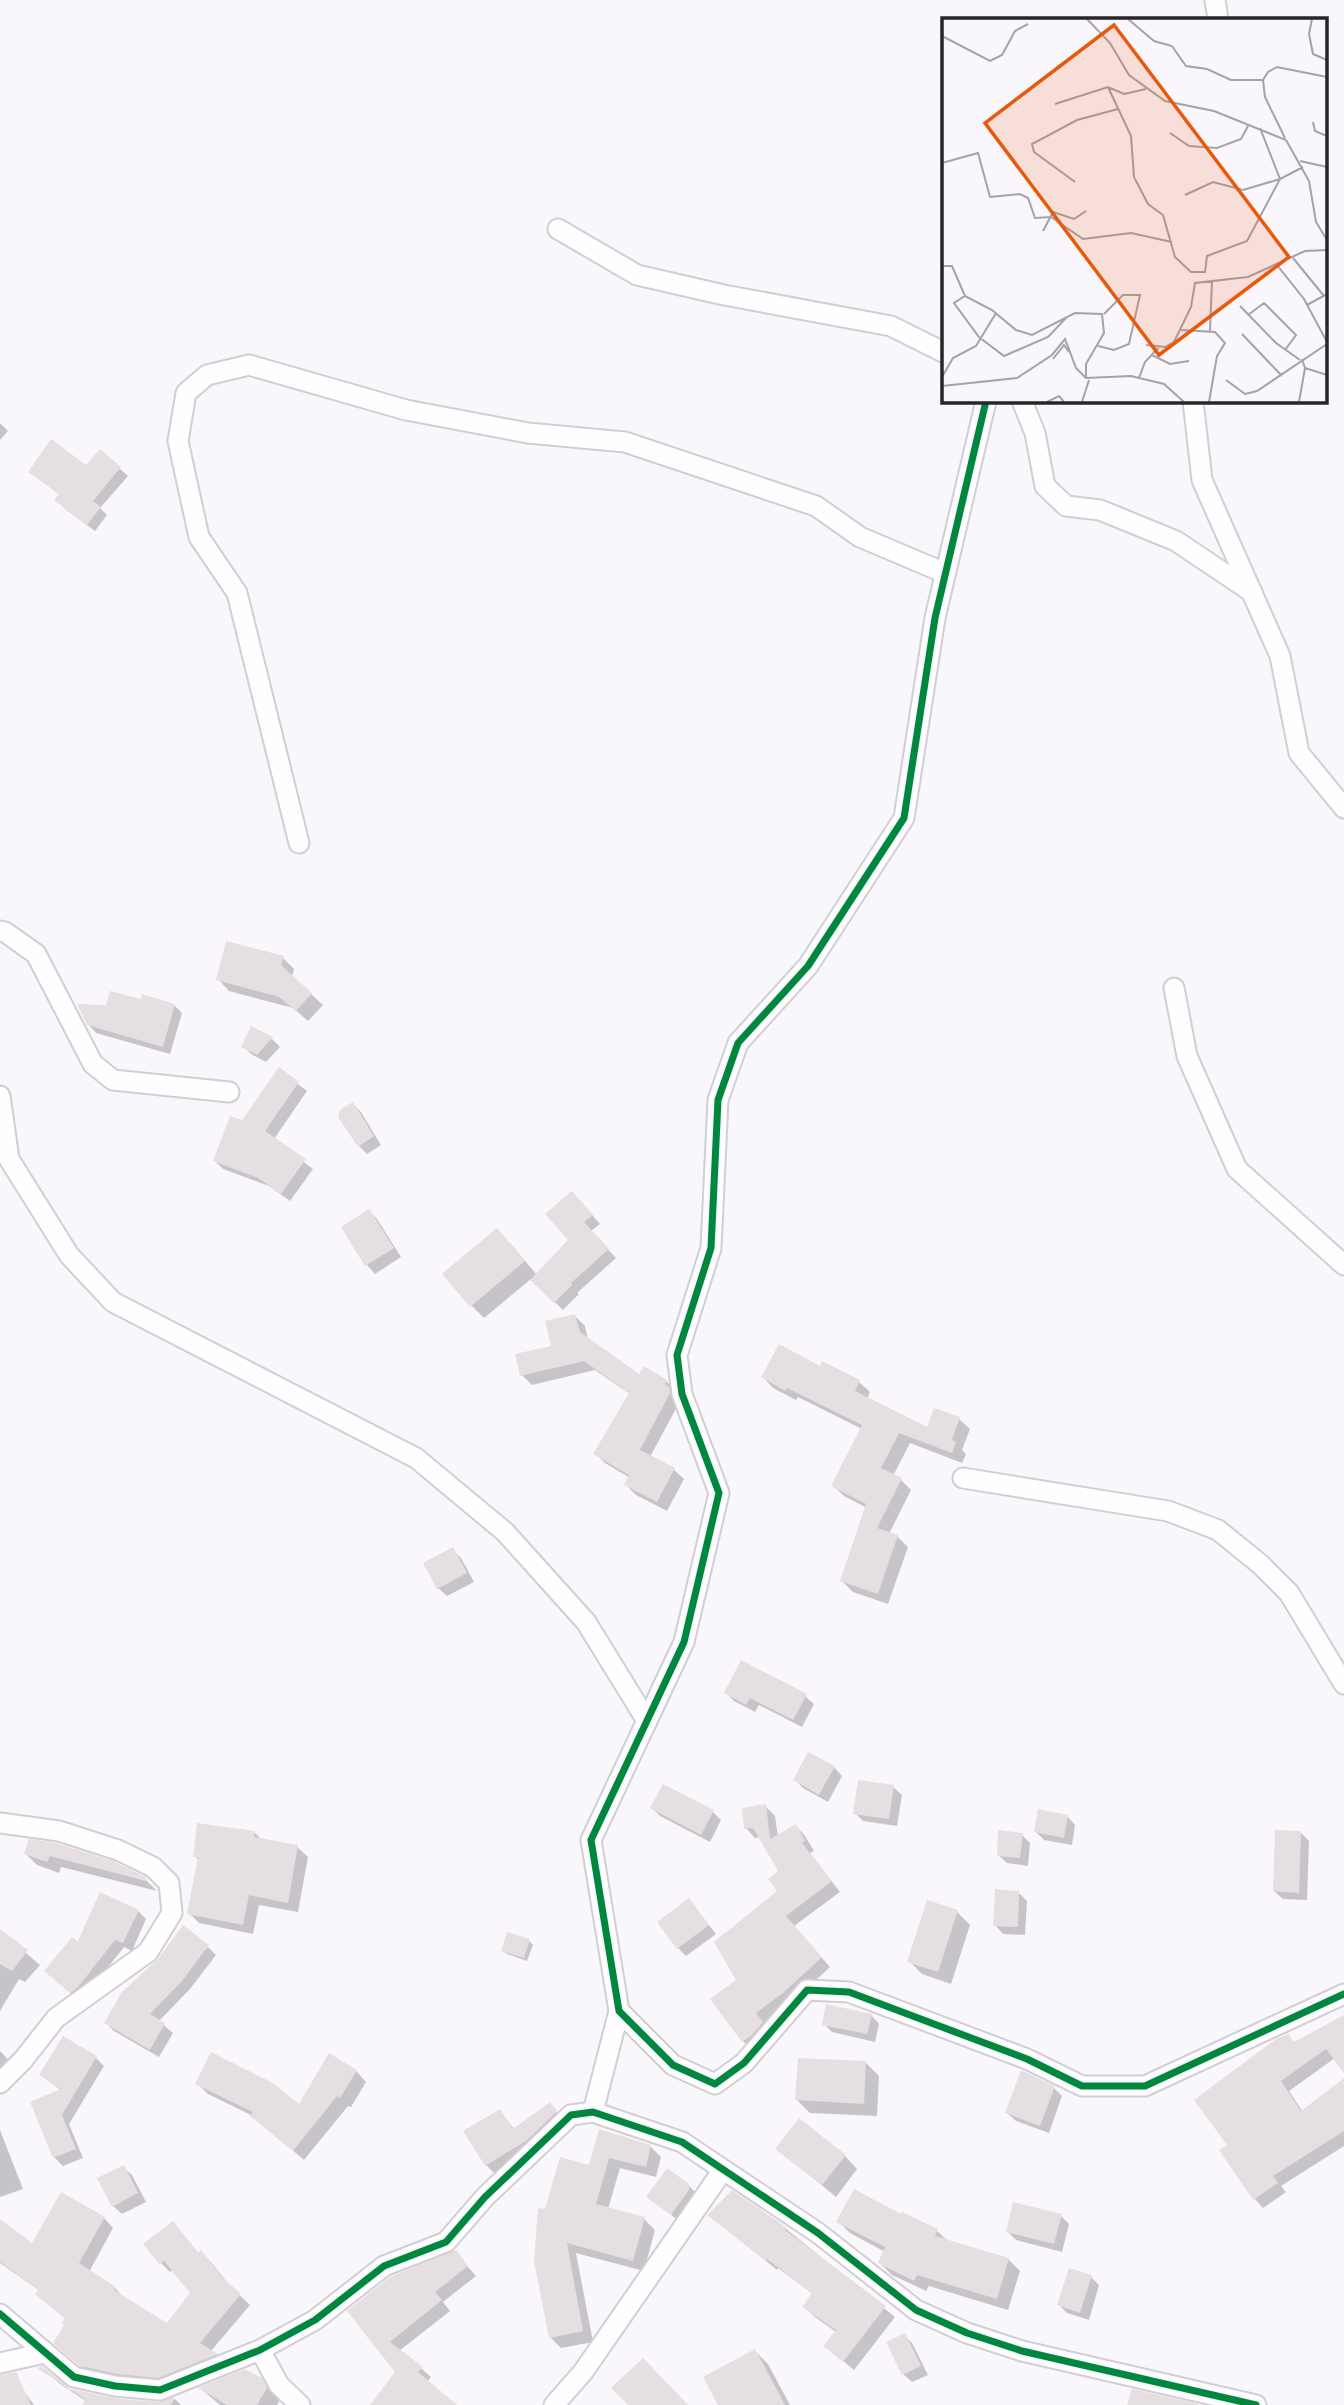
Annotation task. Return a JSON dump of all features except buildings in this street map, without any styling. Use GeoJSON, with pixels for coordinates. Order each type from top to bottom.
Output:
{"type":"FeatureCollection","features":[{"type":"Feature","properties":{"kind":"street"},"geometry":{"type":"LineString","coordinates":[[1215,0],[1218,18]]}},
{"type":"Feature","properties":{"kind":"street"},"geometry":{"type":"LineString","coordinates":[[558,229],[637,275],[724,295],[891,326],[942,352]]}},
{"type":"Feature","properties":{"kind":"street"},"geometry":{"type":"LineString","coordinates":[[299,843],[237,593],[199,537],[178,441],[186,393],[207,375],[249,365],[406,410],[528,433],[625,442],[816,506],[860,537],[945,573]]}},
{"type":"Feature","properties":{"kind":"street"},"geometry":{"type":"LineString","coordinates":[[593,2112],[619,2011],[591,1840],[684,1642],[719,1493],[682,1394],[677,1355],[711,1248],[719,1100],[738,1043],[808,966],[904,818],[935,618],[986,402]]}},
{"type":"Feature","properties":{"kind":"street"},"geometry":{"type":"LineString","coordinates":[[1022,402],[1035,433],[1045,486],[1066,506],[1100,510],[1176,541],[1252,593]]}},
{"type":"Feature","properties":{"kind":"street"},"geometry":{"type":"LineString","coordinates":[[1193,402],[1202,480],[1280,656],[1299,753],[1344,808]]}},
{"type":"Feature","properties":{"kind":"street"},"geometry":{"type":"LineString","coordinates":[[0,932],[5,932],[36,954],[93,1064],[113,1080],[229,1092]]}},
{"type":"Feature","properties":{"kind":"street"},"geometry":{"type":"LineString","coordinates":[[1174,988],[1187,1056],[1237,1169],[1344,1265]]}},
{"type":"Feature","properties":{"kind":"street"},"geometry":{"type":"LineString","coordinates":[[0,1096],[9,1159],[69,1255],[113,1301],[416,1458],[505,1532],[586,1622],[647,1721]]}},
{"type":"Feature","properties":{"kind":"street"},"geometry":{"type":"LineString","coordinates":[[964,1478],[1168,1511],[1218,1530],[1260,1564],[1289,1593],[1344,1684]]}},
{"type":"Feature","properties":{"kind":"street"},"geometry":{"type":"LineString","coordinates":[[0,1823],[59,1831],[117,1850],[153,1867],[169,1883],[172,1913],[148,1952],[56,2018],[23,2060],[0,2083]]}},
{"type":"Feature","properties":{"kind":"street"},"geometry":{"type":"LineString","coordinates":[[619,2011],[673,2065],[715,2084],[744,2063],[807,1990],[849,1992],[1027,2059],[1082,2086],[1145,2086],[1344,1994]]}},
{"type":"Feature","properties":{"kind":"street"},"geometry":{"type":"LineString","coordinates":[[0,2314],[74,2377],[116,2386],[160,2390],[260,2350],[315,2320],[384,2266],[446,2242],[485,2197],[572,2115],[593,2112],[682,2142],[818,2233],[916,2309],[967,2333],[1022,2351],[1222,2401],[1256,2405]]}},
{"type":"Feature","properties":{"kind":"street"},"geometry":{"type":"LineString","coordinates":[[554,2405],[583,2372],[723,2170]]}},
{"type":"Feature","properties":{"kind":"street"},"geometry":{"type":"LineString","coordinates":[[260,2350],[279,2385],[300,2405]]}},
{"type":"Feature","properties":{"kind":"street"},"geometry":{"type":"LineString","coordinates":[[0,2363],[44,2353]]}},
{"type":"Feature","properties":{"kind":"cycle path"},"geometry":{"type":"LineString","coordinates":[[986,402],[935,618],[904,818],[808,966],[738,1043],[718,1100],[711,1248],[677,1355],[682,1394],[719,1493],[684,1642],[591,1840],[619,2011],[673,2065],[715,2084],[744,2063],[807,1990],[849,1992],[1027,2059],[1082,2086],[1145,2086],[1344,1994]]}},
{"type":"Feature","properties":{"kind":"cycle path"},"geometry":{"type":"LineString","coordinates":[[0,2314],[74,2377],[115,2386],[160,2390],[260,2350],[315,2320],[384,2266],[446,2242],[485,2197],[571,2115],[593,2112],[682,2142],[818,2233],[916,2310],[967,2333],[1022,2351],[1256,2405]]}}]}
